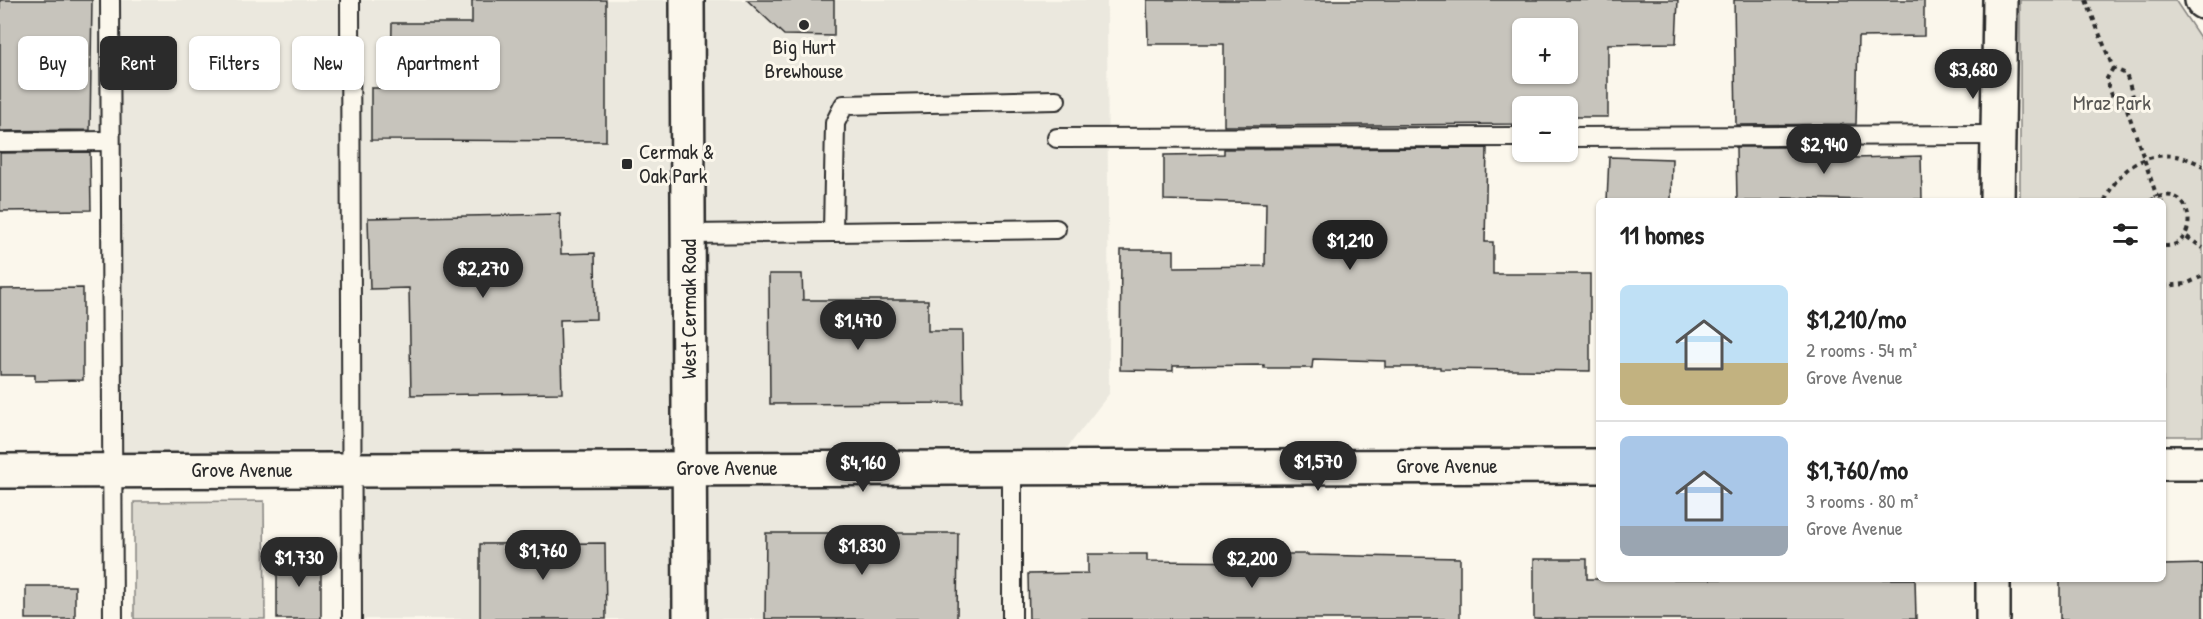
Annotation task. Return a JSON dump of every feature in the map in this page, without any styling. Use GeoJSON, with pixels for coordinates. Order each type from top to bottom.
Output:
{"type":"FeatureCollection","features":[{"type":"Feature","properties":{"kind":"street","name":"West Cermak Road"},"geometry":{"type":"LineString","coordinates":[[687,0],[690,619]]}},
{"type":"Feature","properties":{"kind":"street"},"geometry":{"type":"LineString","coordinates":[[1997,198],[2000,0]]}},
{"type":"Feature","properties":{"kind":"street"},"geometry":{"type":"LineString","coordinates":[[2166,463],[2203,463]]}},
{"type":"Feature","properties":{"kind":"street","name":"Grove Avenue"},"geometry":{"type":"LineString","coordinates":[[0,471],[1596,466]]}},
{"type":"Feature","properties":{"kind":"street"},"geometry":{"type":"LineString","coordinates":[[1993,582],[1993,619]]}},
{"type":"Feature","properties":{"kind":"lane"},"geometry":{"type":"LineString","coordinates":[[110,0],[112,619]]}},
{"type":"Feature","properties":{"kind":"lane"},"geometry":{"type":"LineString","coordinates":[[350,0],[352,619]]}},
{"type":"Feature","properties":{"kind":"lane"},"geometry":{"type":"LineString","coordinates":[[833,232],[835,123],[844,105],[1056,100]]}},
{"type":"Feature","properties":{"kind":"lane"},"geometry":{"type":"LineString","coordinates":[[1578,136],[1998,135]]}},
{"type":"Feature","properties":{"kind":"lane"},"geometry":{"type":"LineString","coordinates":[[1057,138],[1512,137]]}},
{"type":"Feature","properties":{"kind":"lane"},"geometry":{"type":"LineString","coordinates":[[0,141],[110,141]]}},
{"type":"Feature","properties":{"kind":"lane"},"geometry":{"type":"LineString","coordinates":[[688,234],[1056,230]]}},
{"type":"Feature","properties":{"kind":"lane"},"geometry":{"type":"LineString","coordinates":[[1012,619],[1024,467]]}},
{"type":"Feature","properties":{"kind":"path"},"geometry":{"type":"LineString","coordinates":[[2086,0],[2114,68],[2126,74],[2133,96],[2126,106]]}},
{"type":"Feature","properties":{"kind":"path"},"geometry":{"type":"LineString","coordinates":[[2114,68],[2106,80],[2114,100],[2126,106],[2157,197],[2172,195],[2185,203],[2192,216],[2187,237],[2175,246],[2166,246]]}},
{"type":"Feature","properties":{"kind":"path"},"geometry":{"type":"LineString","coordinates":[[2106,198],[2109,190],[2124,172],[2144,159],[2170,155],[2183,157],[2203,166]]}},
{"type":"Feature","properties":{"kind":"path"},"geometry":{"type":"LineString","coordinates":[[2187,237],[2203,248]]}},
{"type":"Feature","properties":{"kind":"path"},"geometry":{"type":"LineString","coordinates":[[2166,286],[2186,284],[2203,276]]}},
{"type":"Feature","properties":{"kind":"shaded area"},"geometry":{"type":"Polygon","coordinates":[[[0,0],[1107,0],[1109,394],[1049,471],[1016,472],[1016,619],[342,619],[342,461],[119,463],[118,146],[0,146],[0,0]]]}},
{"type":"Feature","properties":{"kind":"green space","name":"Mraz Park"},"geometry":{"type":"Polygon","coordinates":[[[2020,0],[2175,0],[2203,42],[2203,436],[2166,436],[2166,198],[2020,198],[2020,0]]]}},
{"type":"Feature","properties":{"kind":"green space"},"geometry":{"type":"Polygon","coordinates":[[[264,501],[265,619],[134,619],[134,502],[264,501]]]}},
{"type":"Feature","properties":{"kind":"building"},"geometry":{"type":"Polygon","coordinates":[[[0,0],[92,0],[90,130],[0,131],[0,0]]]}},
{"type":"Feature","properties":{"kind":"building"},"geometry":{"type":"Polygon","coordinates":[[[472,0],[606,0],[606,141],[371,140],[371,88],[376,88],[376,90],[500,90],[500,36],[392,36],[392,23],[472,23],[472,0]]]}},
{"type":"Feature","properties":{"kind":"building","name":"Big Hurt Brewhouse"},"geometry":{"type":"Polygon","coordinates":[[[747,0],[834,0],[834,36],[784,35],[747,0]]]}},
{"type":"Feature","properties":{"kind":"building"},"geometry":{"type":"Polygon","coordinates":[[[1147,0],[1678,0],[1676,43],[1608,44],[1608,117],[1578,117],[1578,96],[1512,96],[1512,124],[1224,126],[1224,44],[1148,44],[1147,0]]]}},
{"type":"Feature","properties":{"kind":"building"},"geometry":{"type":"Polygon","coordinates":[[[1734,0],[1924,0],[1924,36],[1858,37],[1856,124],[1736,125],[1734,0]]]}},
{"type":"Feature","properties":{"kind":"building"},"geometry":{"type":"Polygon","coordinates":[[[1736,147],[1856,147],[1856,158],[1921,156],[1922,198],[1737,198],[1736,147]]]}},
{"type":"Feature","properties":{"kind":"building"},"geometry":{"type":"Polygon","coordinates":[[[1487,148],[1485,242],[1493,242],[1493,274],[1590,274],[1590,371],[1385,367],[1385,361],[1313,359],[1312,368],[1264,368],[1264,365],[1173,366],[1173,371],[1120,370],[1121,250],[1174,250],[1174,267],[1265,266],[1266,203],[1164,200],[1164,155],[1224,154],[1224,149],[1487,148]]]}},
{"type":"Feature","properties":{"kind":"building"},"geometry":{"type":"Polygon","coordinates":[[[90,152],[91,210],[0,211],[0,153],[90,152]]]}},
{"type":"Feature","properties":{"kind":"building"},"geometry":{"type":"Polygon","coordinates":[[[1609,157],[1672,159],[1671,198],[1607,198],[1609,157]]]}},
{"type":"Feature","properties":{"kind":"building"},"geometry":{"type":"Polygon","coordinates":[[[560,214],[561,254],[595,253],[596,319],[560,320],[562,393],[411,395],[409,288],[370,289],[368,218],[560,214]]]}},
{"type":"Feature","properties":{"kind":"building"},"geometry":{"type":"Polygon","coordinates":[[[769,274],[802,274],[803,300],[928,300],[928,331],[962,331],[963,403],[770,404],[769,274]]]}},
{"type":"Feature","properties":{"kind":"building"},"geometry":{"type":"Polygon","coordinates":[[[83,288],[83,380],[35,381],[35,375],[0,375],[0,289],[83,288]]]}},
{"type":"Feature","properties":{"kind":"building"},"geometry":{"type":"Polygon","coordinates":[[[766,533],[958,533],[957,619],[765,619],[766,533]]]}},
{"type":"Feature","properties":{"kind":"building"},"geometry":{"type":"Polygon","coordinates":[[[605,543],[606,619],[480,619],[480,544],[605,543]]]}},
{"type":"Feature","properties":{"kind":"building"},"geometry":{"type":"Polygon","coordinates":[[[1088,554],[1147,554],[1147,561],[1275,562],[1275,554],[1460,558],[1460,619],[1029,619],[1028,574],[1088,573],[1088,554]]]}},
{"type":"Feature","properties":{"kind":"building"},"geometry":{"type":"Polygon","coordinates":[[[277,558],[321,558],[321,619],[277,619],[277,558]]]}},
{"type":"Feature","properties":{"kind":"building"},"geometry":{"type":"Polygon","coordinates":[[[1534,559],[1587,559],[1587,579],[1596,579],[1596,582],[1915,582],[1916,619],[1534,619],[1534,559]]]}},
{"type":"Feature","properties":{"kind":"building"},"geometry":{"type":"Polygon","coordinates":[[[2203,564],[2203,619],[2060,619],[2060,582],[2166,582],[2166,565],[2203,564]]]}},
{"type":"Feature","properties":{"kind":"building"},"geometry":{"type":"Polygon","coordinates":[[[26,586],[75,586],[75,619],[26,619],[26,586]]]}},
{"type":"Feature","properties":{"kind":"place","name":"Big Hurt Brewhouse"},"geometry":{"type":"Point","coordinates":[804,25]}},
{"type":"Feature","properties":{"kind":"place","name":"Cermak & Oak Park"},"geometry":{"type":"Point","coordinates":[627,164]}}]}
